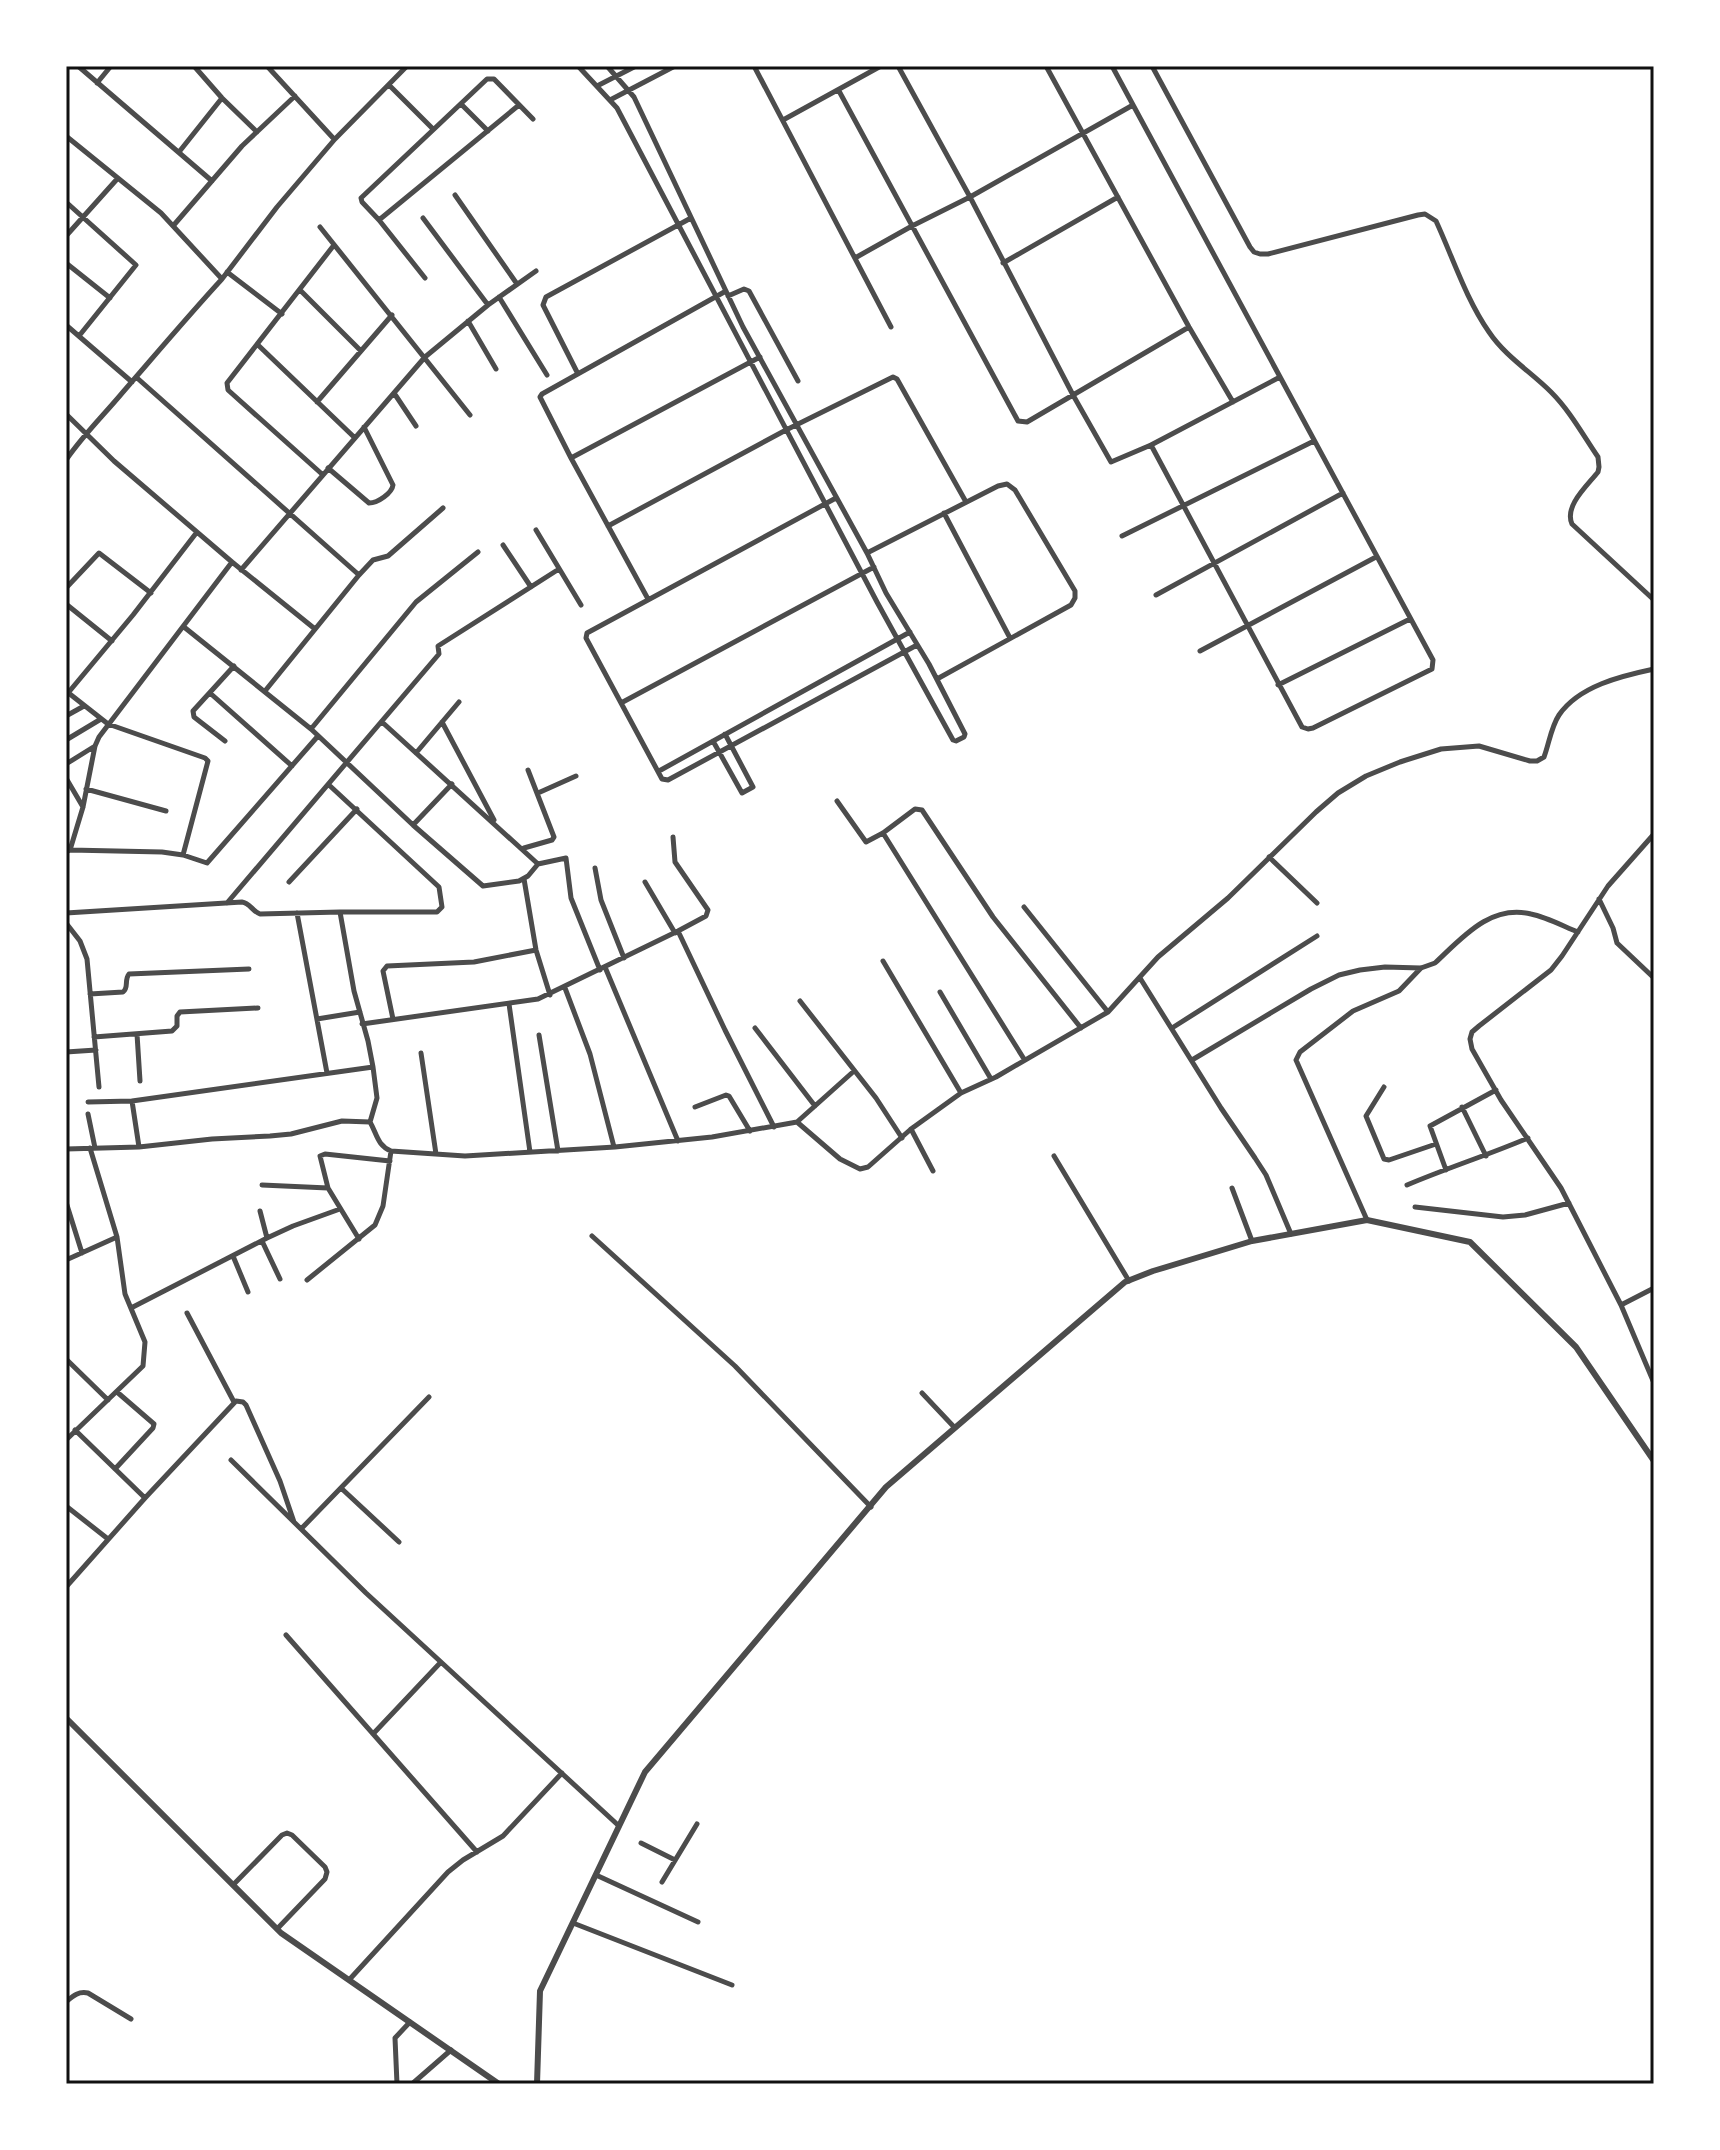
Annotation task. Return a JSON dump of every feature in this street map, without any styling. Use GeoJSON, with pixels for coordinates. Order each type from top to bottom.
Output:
{"type":"FeatureCollection","features":[{"type":"Feature","properties":{"kind":"street"},"geometry":{"type":"LineString","coordinates":[[78,66],[212,181]]}},
{"type":"Feature","properties":{"kind":"street"},"geometry":{"type":"LineString","coordinates":[[97,83],[111,66]]}},
{"type":"Feature","properties":{"kind":"street"},"geometry":{"type":"LineString","coordinates":[[194,66],[257,132]]}},
{"type":"Feature","properties":{"kind":"street"},"geometry":{"type":"LineString","coordinates":[[267,66],[335,139]]}},
{"type":"Feature","properties":{"kind":"street"},"geometry":{"type":"LineString","coordinates":[[66,460],[85,433],[222,279],[277,207],[335,139],[407,66]]}},
{"type":"Feature","properties":{"kind":"street"},"geometry":{"type":"LineString","coordinates":[[578,66],[617,108],[897,639],[953,740],[964,737],[937,679],[886,593],[727,294],[634,97],[607,66]]}},
{"type":"Feature","properties":{"kind":"street"},"geometry":{"type":"LineString","coordinates":[[597,86],[636,66]]}},
{"type":"Feature","properties":{"kind":"street"},"geometry":{"type":"LineString","coordinates":[[610,100],[675,66]]}},
{"type":"Feature","properties":{"kind":"street"},"geometry":{"type":"LineString","coordinates":[[754,66],[891,327]]}},
{"type":"Feature","properties":{"kind":"street"},"geometry":{"type":"LineString","coordinates":[[783,120],[881,66]]}},
{"type":"Feature","properties":{"kind":"street"},"geometry":{"type":"LineString","coordinates":[[898,66],[1111,462],[1151,445],[1280,377]]}},
{"type":"Feature","properties":{"kind":"street"},"geometry":{"type":"LineString","coordinates":[[1046,66],[1233,402]]}},
{"type":"Feature","properties":{"kind":"street"},"geometry":{"type":"LineString","coordinates":[[1112,66],[1433,660],[1432,669],[1308,729],[1298,723],[1151,445]]}},
{"type":"Feature","properties":{"kind":"street"},"geometry":{"type":"LineString","coordinates":[[1152,66],[1254,252],[1268,254],[1418,215],[1425,214],[1436,221],[1476,311],[1490,334],[1558,399],[1598,457],[1598,472],[1571,508],[1569,519],[1654,600]]}},
{"type":"Feature","properties":{"kind":"street"},"geometry":{"type":"LineString","coordinates":[[425,278],[361,198],[490,78],[533,119]]}},
{"type":"Feature","properties":{"kind":"street"},"geometry":{"type":"LineString","coordinates":[[389,85],[433,129]]}},
{"type":"Feature","properties":{"kind":"street"},"geometry":{"type":"LineString","coordinates":[[839,91],[1018,421],[1027,422],[1189,327]]}},
{"type":"Feature","properties":{"kind":"street"},"geometry":{"type":"LineString","coordinates":[[173,226],[257,132],[295,96]]}},
{"type":"Feature","properties":{"kind":"street"},"geometry":{"type":"LineString","coordinates":[[179,152],[222,98]]}},
{"type":"Feature","properties":{"kind":"street"},"geometry":{"type":"LineString","coordinates":[[461,104],[488,131]]}},
{"type":"Feature","properties":{"kind":"street"},"geometry":{"type":"LineString","coordinates":[[379,220],[519,105]]}},
{"type":"Feature","properties":{"kind":"street"},"geometry":{"type":"LineString","coordinates":[[855,258],[1133,105]]}},
{"type":"Feature","properties":{"kind":"street"},"geometry":{"type":"LineString","coordinates":[[66,136],[161,213],[222,279]]}},
{"type":"Feature","properties":{"kind":"street"},"geometry":{"type":"LineString","coordinates":[[66,236],[118,178]]}},
{"type":"Feature","properties":{"kind":"street"},"geometry":{"type":"LineString","coordinates":[[455,195],[517,284]]}},
{"type":"Feature","properties":{"kind":"street"},"geometry":{"type":"LineString","coordinates":[[1003,263],[1118,197]]}},
{"type":"Feature","properties":{"kind":"street"},"geometry":{"type":"LineString","coordinates":[[66,202],[136,265],[79,336]]}},
{"type":"Feature","properties":{"kind":"street"},"geometry":{"type":"LineString","coordinates":[[423,218],[488,305]]}},
{"type":"Feature","properties":{"kind":"street"},"geometry":{"type":"LineString","coordinates":[[578,374],[543,300],[691,218]]}},
{"type":"Feature","properties":{"kind":"street"},"geometry":{"type":"LineString","coordinates":[[320,227],[470,415]]}},
{"type":"Feature","properties":{"kind":"street"},"geometry":{"type":"LineString","coordinates":[[323,475],[228,390],[227,383],[334,245]]}},
{"type":"Feature","properties":{"kind":"street"},"geometry":{"type":"LineString","coordinates":[[66,263],[110,298]]}},
{"type":"Feature","properties":{"kind":"street"},"geometry":{"type":"LineString","coordinates":[[241,570],[425,357],[488,305],[536,271]]}},
{"type":"Feature","properties":{"kind":"street"},"geometry":{"type":"LineString","coordinates":[[227,272],[282,314]]}},
{"type":"Feature","properties":{"kind":"street"},"geometry":{"type":"LineString","coordinates":[[648,599],[540,397],[716,296],[744,289],[749,291],[798,381]]}},
{"type":"Feature","properties":{"kind":"street"},"geometry":{"type":"LineString","coordinates":[[300,290],[361,351]]}},
{"type":"Feature","properties":{"kind":"street"},"geometry":{"type":"LineString","coordinates":[[499,297],[547,375]]}},
{"type":"Feature","properties":{"kind":"street"},"geometry":{"type":"LineString","coordinates":[[317,402],[392,315]]}},
{"type":"Feature","properties":{"kind":"street"},"geometry":{"type":"LineString","coordinates":[[468,321],[496,369]]}},
{"type":"Feature","properties":{"kind":"street"},"geometry":{"type":"LineString","coordinates":[[66,325],[134,379],[359,575]]}},
{"type":"Feature","properties":{"kind":"street"},"geometry":{"type":"LineString","coordinates":[[258,345],[355,438]]}},
{"type":"Feature","properties":{"kind":"street"},"geometry":{"type":"LineString","coordinates":[[571,458],[760,357]]}},
{"type":"Feature","properties":{"kind":"street"},"geometry":{"type":"LineString","coordinates":[[608,526],[786,430],[893,377],[897,379],[966,502]]}},
{"type":"Feature","properties":{"kind":"street"},"geometry":{"type":"LineString","coordinates":[[394,393],[416,426]]}},
{"type":"Feature","properties":{"kind":"street"},"geometry":{"type":"LineString","coordinates":[[66,414],[114,461],[315,629]]}},
{"type":"Feature","properties":{"kind":"street"},"geometry":{"type":"LineString","coordinates":[[328,468],[369,503],[375,503],[392,490],[393,485],[364,427]]}},
{"type":"Feature","properties":{"kind":"street"},"geometry":{"type":"LineString","coordinates":[[1122,536],[1314,441]]}},
{"type":"Feature","properties":{"kind":"street"},"geometry":{"type":"LineString","coordinates":[[867,553],[1007,484],[1015,490],[1075,591],[1071,605],[937,679]]}},
{"type":"Feature","properties":{"kind":"street"},"geometry":{"type":"LineString","coordinates":[[1156,595],[1343,493]]}},
{"type":"Feature","properties":{"kind":"street"},"geometry":{"type":"LineString","coordinates":[[836,498],[587,633],[586,638],[662,779],[668,780],[917,645]]}},
{"type":"Feature","properties":{"kind":"street"},"geometry":{"type":"LineString","coordinates":[[265,691],[373,560],[388,556],[443,508]]}},
{"type":"Feature","properties":{"kind":"street"},"geometry":{"type":"LineString","coordinates":[[944,513],[1010,638]]}},
{"type":"Feature","properties":{"kind":"street"},"geometry":{"type":"LineString","coordinates":[[536,530],[581,605]]}},
{"type":"Feature","properties":{"kind":"street"},"geometry":{"type":"LineString","coordinates":[[183,855],[208,761],[108,724],[67,692],[151,593],[197,532]]}},
{"type":"Feature","properties":{"kind":"street"},"geometry":{"type":"LineString","coordinates":[[503,545],[531,587]]}},
{"type":"Feature","properties":{"kind":"street"},"geometry":{"type":"LineString","coordinates":[[311,729],[416,602],[478,552]]}},
{"type":"Feature","properties":{"kind":"street"},"geometry":{"type":"LineString","coordinates":[[66,588],[99,553],[151,593]]}},
{"type":"Feature","properties":{"kind":"street"},"geometry":{"type":"LineString","coordinates":[[1200,651],[1376,557]]}},
{"type":"Feature","properties":{"kind":"street"},"geometry":{"type":"LineString","coordinates":[[232,562],[108,724],[95,746],[83,807],[67,851],[138,850],[183,855],[207,863],[318,736]]}},
{"type":"Feature","properties":{"kind":"street"},"geometry":{"type":"LineString","coordinates":[[621,703],[874,567]]}},
{"type":"Feature","properties":{"kind":"street"},"geometry":{"type":"LineString","coordinates":[[227,903],[439,654],[438,646],[559,569]]}},
{"type":"Feature","properties":{"kind":"street"},"geometry":{"type":"LineString","coordinates":[[66,604],[112,641]]}},
{"type":"Feature","properties":{"kind":"street"},"geometry":{"type":"LineString","coordinates":[[1278,685],[1410,619]]}},
{"type":"Feature","properties":{"kind":"street"},"geometry":{"type":"LineString","coordinates":[[184,627],[311,729],[483,886],[524,879],[538,864],[566,858],[571,898],[678,1141]]}},
{"type":"Feature","properties":{"kind":"street"},"geometry":{"type":"LineString","coordinates":[[659,771],[910,632]]}},
{"type":"Feature","properties":{"kind":"street"},"geometry":{"type":"LineString","coordinates":[[225,741],[192,714],[234,666]]}},
{"type":"Feature","properties":{"kind":"street"},"geometry":{"type":"LineString","coordinates":[[797,1122],[840,1159],[860,1169],[868,1167],[911,1129],[961,1093],[1108,1012],[1158,957],[1228,898],[1338,793],[1366,776],[1441,749],[1479,746],[1537,761],[1544,757],[1557,718],[1571,700],[1626,675],[1654,669]]}},
{"type":"Feature","properties":{"kind":"street"},"geometry":{"type":"LineString","coordinates":[[210,693],[292,766]]}},
{"type":"Feature","properties":{"kind":"street"},"geometry":{"type":"LineString","coordinates":[[795,695],[802,707]]}},
{"type":"Feature","properties":{"kind":"street"},"geometry":{"type":"LineString","coordinates":[[416,753],[459,702]]}},
{"type":"Feature","properties":{"kind":"street"},"geometry":{"type":"LineString","coordinates":[[66,716],[84,706]]}},
{"type":"Feature","properties":{"kind":"street"},"geometry":{"type":"LineString","coordinates":[[66,740],[101,719]]}},
{"type":"Feature","properties":{"kind":"street"},"geometry":{"type":"LineString","coordinates":[[382,722],[538,864]]}},
{"type":"Feature","properties":{"kind":"street"},"geometry":{"type":"LineString","coordinates":[[442,722],[496,823]]}},
{"type":"Feature","properties":{"kind":"street"},"geometry":{"type":"LineString","coordinates":[[713,741],[742,793],[753,787],[725,734]]}},
{"type":"Feature","properties":{"kind":"street"},"geometry":{"type":"LineString","coordinates":[[66,764],[95,746]]}},
{"type":"Feature","properties":{"kind":"street"},"geometry":{"type":"LineString","coordinates":[[523,849],[554,837],[528,770]]}},
{"type":"Feature","properties":{"kind":"street"},"geometry":{"type":"LineString","coordinates":[[538,793],[576,776]]}},
{"type":"Feature","properties":{"kind":"street"},"geometry":{"type":"LineString","coordinates":[[66,778],[83,807]]}},
{"type":"Feature","properties":{"kind":"street"},"geometry":{"type":"LineString","coordinates":[[413,825],[452,784]]}},
{"type":"Feature","properties":{"kind":"street"},"geometry":{"type":"LineString","coordinates":[[66,913],[227,903],[246,903],[260,914],[437,912],[442,907],[439,887],[329,785]]}},
{"type":"Feature","properties":{"kind":"street"},"geometry":{"type":"LineString","coordinates":[[86,789],[166,811]]}},
{"type":"Feature","properties":{"kind":"street"},"geometry":{"type":"LineString","coordinates":[[837,801],[866,842],[915,809],[922,810],[993,917],[1081,1028]]}},
{"type":"Feature","properties":{"kind":"street"},"geometry":{"type":"LineString","coordinates":[[289,882],[357,809]]}},
{"type":"Feature","properties":{"kind":"street"},"geometry":{"type":"LineString","coordinates":[[883,833],[1024,1059]]}},
{"type":"Feature","properties":{"kind":"street"},"geometry":{"type":"LineString","coordinates":[[1654,834],[1599,899],[1551,970],[1472,1032],[1470,1039],[1472,1049],[1496,1090],[1551,1170],[1569,1203],[1621,1305],[1654,1383]]}},
{"type":"Feature","properties":{"kind":"street"},"geometry":{"type":"LineString","coordinates":[[362,1024],[538,999],[677,932],[708,913],[675,862],[673,837]]}},
{"type":"Feature","properties":{"kind":"street"},"geometry":{"type":"LineString","coordinates":[[1269,857],[1317,903]]}},
{"type":"Feature","properties":{"kind":"street"},"geometry":{"type":"LineString","coordinates":[[595,868],[601,900],[624,958]]}},
{"type":"Feature","properties":{"kind":"street"},"geometry":{"type":"LineString","coordinates":[[524,879],[536,950],[550,995]]}},
{"type":"Feature","properties":{"kind":"street"},"geometry":{"type":"LineString","coordinates":[[645,882],[677,932],[774,1127]]}},
{"type":"Feature","properties":{"kind":"street"},"geometry":{"type":"LineString","coordinates":[[1599,899],[1617,943],[1654,978]]}},
{"type":"Feature","properties":{"kind":"street"},"geometry":{"type":"LineString","coordinates":[[1024,907],[1108,1012]]}},
{"type":"Feature","properties":{"kind":"street"},"geometry":{"type":"LineString","coordinates":[[340,912],[344,944],[373,1067],[377,1098],[370,1122],[379,1142],[391,1151],[465,1156],[558,1151],[678,1141],[774,1127],[797,1122],[854,1071]]}},
{"type":"Feature","properties":{"kind":"street"},"geometry":{"type":"LineString","coordinates":[[1192,1060],[1339,975],[1385,967],[1421,968],[1435,963],[1478,924],[1492,917],[1511,912],[1531,913],[1578,932]]}},
{"type":"Feature","properties":{"kind":"street"},"geometry":{"type":"LineString","coordinates":[[297,913],[327,1073]]}},
{"type":"Feature","properties":{"kind":"street"},"geometry":{"type":"LineString","coordinates":[[66,923],[84,949],[99,1087]]}},
{"type":"Feature","properties":{"kind":"street"},"geometry":{"type":"LineString","coordinates":[[1172,1028],[1317,936]]}},
{"type":"Feature","properties":{"kind":"street"},"geometry":{"type":"LineString","coordinates":[[393,1019],[383,971],[387,966],[474,962],[536,950]]}},
{"type":"Feature","properties":{"kind":"street"},"geometry":{"type":"LineString","coordinates":[[883,961],[961,1093]]}},
{"type":"Feature","properties":{"kind":"street"},"geometry":{"type":"LineString","coordinates":[[1367,1220],[1296,1060],[1300,1052],[1353,1011],[1399,991],[1421,968]]}},
{"type":"Feature","properties":{"kind":"street"},"geometry":{"type":"LineString","coordinates":[[90,994],[123,992],[129,974],[249,969]]}},
{"type":"Feature","properties":{"kind":"street"},"geometry":{"type":"LineString","coordinates":[[1140,978],[1266,1175],[1291,1234]]}},
{"type":"Feature","properties":{"kind":"street"},"geometry":{"type":"LineString","coordinates":[[565,988],[590,1054],[615,1147]]}},
{"type":"Feature","properties":{"kind":"street"},"geometry":{"type":"LineString","coordinates":[[940,992],[991,1079]]}},
{"type":"Feature","properties":{"kind":"street"},"geometry":{"type":"LineString","coordinates":[[800,1001],[902,1138]]}},
{"type":"Feature","properties":{"kind":"street"},"geometry":{"type":"LineString","coordinates":[[509,1004],[530,1152]]}},
{"type":"Feature","properties":{"kind":"street"},"geometry":{"type":"LineString","coordinates":[[94,1037],[176,1029],[180,1012],[258,1008]]}},
{"type":"Feature","properties":{"kind":"street"},"geometry":{"type":"LineString","coordinates":[[317,1019],[360,1012]]}},
{"type":"Feature","properties":{"kind":"street"},"geometry":{"type":"LineString","coordinates":[[755,1028],[815,1106]]}},
{"type":"Feature","properties":{"kind":"street"},"geometry":{"type":"LineString","coordinates":[[137,1034],[140,1081]]}},
{"type":"Feature","properties":{"kind":"street"},"geometry":{"type":"LineString","coordinates":[[539,1035],[558,1151]]}},
{"type":"Feature","properties":{"kind":"street"},"geometry":{"type":"LineString","coordinates":[[66,1052],[96,1050]]}},
{"type":"Feature","properties":{"kind":"street"},"geometry":{"type":"LineString","coordinates":[[421,1053],[436,1154]]}},
{"type":"Feature","properties":{"kind":"street"},"geometry":{"type":"LineString","coordinates":[[88,1102],[132,1101],[373,1067]]}},
{"type":"Feature","properties":{"kind":"street"},"geometry":{"type":"LineString","coordinates":[[1384,1087],[1366,1116],[1384,1159],[1436,1144]]}},
{"type":"Feature","properties":{"kind":"street"},"geometry":{"type":"LineString","coordinates":[[1446,1170],[1430,1126],[1496,1090]]}},
{"type":"Feature","properties":{"kind":"street"},"geometry":{"type":"LineString","coordinates":[[695,1107],[729,1096],[750,1131]]}},
{"type":"Feature","properties":{"kind":"street"},"geometry":{"type":"LineString","coordinates":[[132,1101],[139,1147]]}},
{"type":"Feature","properties":{"kind":"street"},"geometry":{"type":"LineString","coordinates":[[1462,1107],[1486,1156]]}},
{"type":"Feature","properties":{"kind":"street"},"geometry":{"type":"LineString","coordinates":[[66,1440],[140,1370],[144,1361],[145,1342],[125,1294],[117,1237],[92,1148],[88,1114]]}},
{"type":"Feature","properties":{"kind":"street"},"geometry":{"type":"LineString","coordinates":[[66,1149],[139,1147],[270,1136],[342,1121],[370,1122]]}},
{"type":"Feature","properties":{"kind":"street"},"geometry":{"type":"LineString","coordinates":[[911,1129],[933,1171]]}},
{"type":"Feature","properties":{"kind":"street"},"geometry":{"type":"LineString","coordinates":[[1407,1185],[1528,1138]]}},
{"type":"Feature","properties":{"kind":"street"},"geometry":{"type":"LineString","coordinates":[[307,1280],[375,1225],[380,1216],[391,1151]]}},
{"type":"Feature","properties":{"kind":"street"},"geometry":{"type":"LineString","coordinates":[[359,1239],[328,1188],[320,1159],[322,1154],[390,1161]]}},
{"type":"Feature","properties":{"kind":"street"},"geometry":{"type":"LineString","coordinates":[[1054,1156],[1129,1281]]}},
{"type":"Feature","properties":{"kind":"street"},"geometry":{"type":"LineString","coordinates":[[262,1185],[328,1188]]}},
{"type":"Feature","properties":{"kind":"street"},"geometry":{"type":"LineString","coordinates":[[1232,1188],[1252,1241]]}},
{"type":"Feature","properties":{"kind":"street"},"geometry":{"type":"LineString","coordinates":[[66,1202],[82,1253]]}},
{"type":"Feature","properties":{"kind":"street"},"geometry":{"type":"LineString","coordinates":[[1415,1207],[1503,1217],[1525,1215],[1569,1203]]}},
{"type":"Feature","properties":{"kind":"street"},"geometry":{"type":"LineString","coordinates":[[131,1308],[293,1226],[340,1209]]}},
{"type":"Feature","properties":{"kind":"street"},"geometry":{"type":"LineString","coordinates":[[260,1211],[265,1240],[280,1279]]}},
{"type":"Feature","properties":{"kind":"street"},"geometry":{"type":"LineString","coordinates":[[537,2084],[540,1991],[645,1772],[886,1487],[1129,1281],[1252,1241],[1367,1220],[1470,1242],[1576,1347],[1654,1461]]}},
{"type":"Feature","properties":{"kind":"street"},"geometry":{"type":"LineString","coordinates":[[592,1236],[735,1366],[871,1507]]}},
{"type":"Feature","properties":{"kind":"street"},"geometry":{"type":"LineString","coordinates":[[66,1260],[117,1237]]}},
{"type":"Feature","properties":{"kind":"street"},"geometry":{"type":"LineString","coordinates":[[233,1256],[248,1292]]}},
{"type":"Feature","properties":{"kind":"street"},"geometry":{"type":"LineString","coordinates":[[1621,1305],[1654,1288]]}},
{"type":"Feature","properties":{"kind":"street"},"geometry":{"type":"LineString","coordinates":[[187,1313],[234,1402]]}},
{"type":"Feature","properties":{"kind":"street"},"geometry":{"type":"LineString","coordinates":[[66,1359],[108,1400]]}},
{"type":"Feature","properties":{"kind":"street"},"geometry":{"type":"LineString","coordinates":[[115,1469],[154,1424],[117,1392]]}},
{"type":"Feature","properties":{"kind":"street"},"geometry":{"type":"LineString","coordinates":[[922,1393],[955,1428]]}},
{"type":"Feature","properties":{"kind":"street"},"geometry":{"type":"LineString","coordinates":[[301,1529],[429,1397]]}},
{"type":"Feature","properties":{"kind":"street"},"geometry":{"type":"LineString","coordinates":[[66,1587],[234,1402],[240,1401],[246,1405],[280,1481],[294,1523]]}},
{"type":"Feature","properties":{"kind":"street"},"geometry":{"type":"LineString","coordinates":[[75,1430],[145,1498]]}},
{"type":"Feature","properties":{"kind":"street"},"geometry":{"type":"LineString","coordinates":[[231,1460],[366,1593],[619,1826]]}},
{"type":"Feature","properties":{"kind":"street"},"geometry":{"type":"LineString","coordinates":[[341,1488],[399,1542]]}},
{"type":"Feature","properties":{"kind":"street"},"geometry":{"type":"LineString","coordinates":[[66,1506],[108,1539]]}},
{"type":"Feature","properties":{"kind":"street"},"geometry":{"type":"LineString","coordinates":[[286,1635],[477,1852]]}},
{"type":"Feature","properties":{"kind":"street"},"geometry":{"type":"LineString","coordinates":[[373,1734],[441,1662]]}},
{"type":"Feature","properties":{"kind":"street"},"geometry":{"type":"LineString","coordinates":[[66,1718],[277,1929],[499,2084]]}},
{"type":"Feature","properties":{"kind":"street"},"geometry":{"type":"LineString","coordinates":[[349,1980],[448,1872],[503,1836],[562,1773]]}},
{"type":"Feature","properties":{"kind":"street"},"geometry":{"type":"LineString","coordinates":[[662,1882],[697,1824]]}},
{"type":"Feature","properties":{"kind":"street"},"geometry":{"type":"LineString","coordinates":[[233,1885],[287,1833],[325,1867],[325,1879],[277,1929]]}},
{"type":"Feature","properties":{"kind":"street"},"geometry":{"type":"LineString","coordinates":[[641,1843],[675,1860]]}},
{"type":"Feature","properties":{"kind":"street"},"geometry":{"type":"LineString","coordinates":[[596,1875],[698,1922]]}},
{"type":"Feature","properties":{"kind":"street"},"geometry":{"type":"LineString","coordinates":[[573,1923],[732,1985]]}},
{"type":"Feature","properties":{"kind":"street"},"geometry":{"type":"LineString","coordinates":[[66,2002],[76,1994],[88,1993],[131,2019]]}},
{"type":"Feature","properties":{"kind":"street"},"geometry":{"type":"LineString","coordinates":[[397,2084],[395,2038],[410,2022]]}},
{"type":"Feature","properties":{"kind":"street"},"geometry":{"type":"LineString","coordinates":[[412,2084],[451,2050]]}}]}
